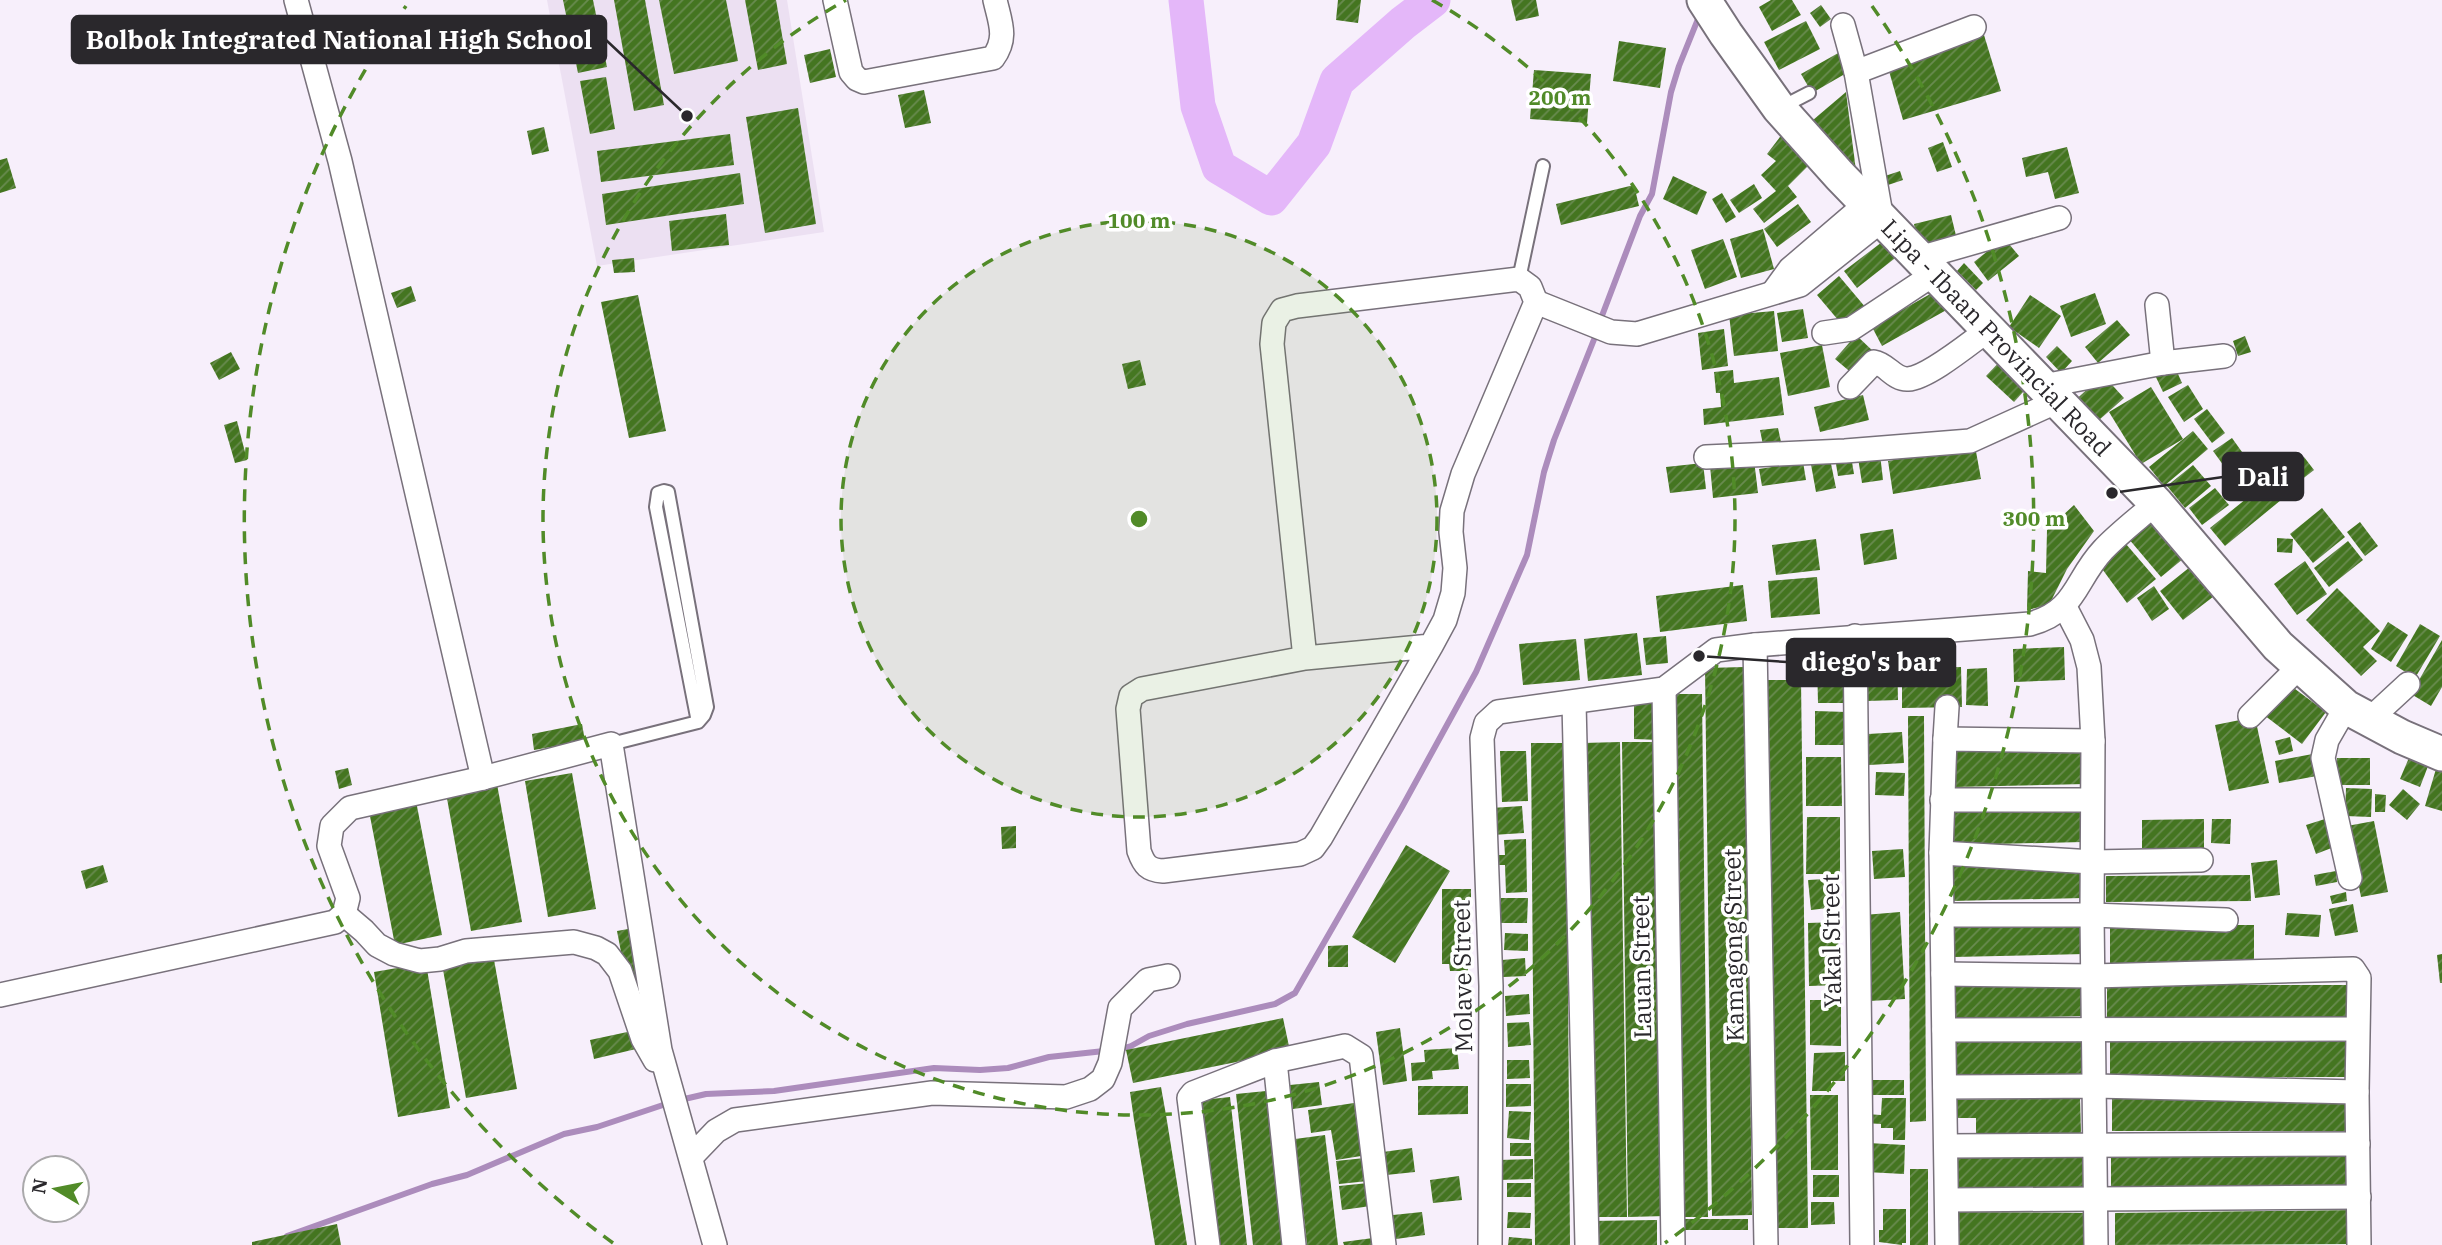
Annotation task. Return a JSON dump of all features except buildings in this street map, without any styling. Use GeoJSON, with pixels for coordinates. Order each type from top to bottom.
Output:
{"type":"FeatureCollection","features":[{"type":"Feature","properties":{"kind":"main road","name":"Lipa - Ibaan Provincial Road"},"geometry":{"type":"LineString","coordinates":[[1712,12],[1779,108],[1874,212],[2156,503],[2278,646],[2357,713],[2442,754]]}},
{"type":"Feature","properties":{"kind":"street"},"geometry":{"type":"LineString","coordinates":[[296,0],[340,161],[483,778]]}},
{"type":"Feature","properties":{"kind":"street"},"geometry":{"type":"LineString","coordinates":[[835,0],[851,72],[863,82],[993,58],[1000,49],[1003,34],[995,0]]}},
{"type":"Feature","properties":{"kind":"street"},"geometry":{"type":"LineString","coordinates":[[1536,302],[1597,326],[1637,334],[1800,285],[1874,212],[1856,72],[1843,26]]}},
{"type":"Feature","properties":{"kind":"street"},"geometry":{"type":"LineString","coordinates":[[1856,72],[1975,27]]}},
{"type":"Feature","properties":{"kind":"street"},"geometry":{"type":"LineString","coordinates":[[1824,333],[1851,329],[1926,266],[2060,218]]}},
{"type":"Feature","properties":{"kind":"street"},"geometry":{"type":"LineString","coordinates":[[1305,659],[1272,344],[1274,323],[1282,310],[1297,306],[1519,279],[1530,287],[1536,302],[1463,474],[1452,511],[1451,532],[1455,568],[1445,620],[1431,646],[1313,848],[1300,854],[1163,871],[1152,870],[1144,864],[1139,850],[1128,709],[1131,696],[1142,689],[1305,659],[1431,646]]}},
{"type":"Feature","properties":{"kind":"street"},"geometry":{"type":"LineString","coordinates":[[2157,305],[2163,363]]}},
{"type":"Feature","properties":{"kind":"street"},"geometry":{"type":"LineString","coordinates":[[1850,387],[1874,362],[1880,363],[1897,377],[1909,379],[1932,369],[1988,330]]}},
{"type":"Feature","properties":{"kind":"street"},"geometry":{"type":"LineString","coordinates":[[1706,457],[1846,451],[1970,441],[2050,394],[2163,363],[2224,356]]}},
{"type":"Feature","properties":{"kind":"street"},"geometry":{"type":"LineString","coordinates":[[1587,1245],[1574,703],[1664,689],[1716,650],[1855,636],[2030,624],[2049,619],[2064,607],[2101,552],[2156,503]]}},
{"type":"Feature","properties":{"kind":"street"},"geometry":{"type":"LineString","coordinates":[[2064,607],[2082,640],[2089,667],[2093,741],[2096,1245]]}},
{"type":"Feature","properties":{"kind":"street","name":"Yakal Street"},"geometry":{"type":"LineString","coordinates":[[1855,636],[1862,1245]]}},
{"type":"Feature","properties":{"kind":"street","name":"Kamagong Street"},"geometry":{"type":"LineString","coordinates":[[1755,645],[1766,1245]]}},
{"type":"Feature","properties":{"kind":"street"},"geometry":{"type":"LineString","coordinates":[[2250,716],[2300,666]]}},
{"type":"Feature","properties":{"kind":"street"},"geometry":{"type":"LineString","coordinates":[[2350,878],[2323,758],[2327,740],[2357,713],[2408,684]]}},
{"type":"Feature","properties":{"kind":"street","name":"Lauan Street"},"geometry":{"type":"LineString","coordinates":[[1664,689],[1672,1245]]}},
{"type":"Feature","properties":{"kind":"street","name":"Molave Street"},"geometry":{"type":"LineString","coordinates":[[1490,1245],[1491,986],[1482,738],[1486,723],[1498,712],[1574,703]]}},
{"type":"Feature","properties":{"kind":"street"},"geometry":{"type":"LineString","coordinates":[[1947,708],[1941,853],[1947,1245]]}},
{"type":"Feature","properties":{"kind":"street"},"geometry":{"type":"LineString","coordinates":[[1945,739],[2093,741]]}},
{"type":"Feature","properties":{"kind":"street"},"geometry":{"type":"LineString","coordinates":[[0,995],[335,922],[344,914],[348,898],[329,846],[332,826],[350,808],[483,778],[611,744],[660,1050],[715,1245]]}},
{"type":"Feature","properties":{"kind":"street"},"geometry":{"type":"LineString","coordinates":[[1942,800],[2092,800]]}},
{"type":"Feature","properties":{"kind":"street"},"geometry":{"type":"LineString","coordinates":[[1941,853],[2093,862],[2201,860]]}},
{"type":"Feature","properties":{"kind":"street"},"geometry":{"type":"LineString","coordinates":[[344,914],[377,946],[420,961],[440,959],[466,951],[574,942],[607,954],[620,971],[643,1039],[680,1121]]}},
{"type":"Feature","properties":{"kind":"street"},"geometry":{"type":"LineString","coordinates":[[1942,915],[2092,915],[2225,920]]}},
{"type":"Feature","properties":{"kind":"street"},"geometry":{"type":"LineString","coordinates":[[1943,974],[2093,976],[2353,969],[2359,978],[2359,1245]]}},
{"type":"Feature","properties":{"kind":"street"},"geometry":{"type":"LineString","coordinates":[[691,1157],[716,1131],[735,1120],[932,1093],[1066,1097],[1090,1090],[1103,1079],[1110,1063],[1120,1009],[1148,980],[1168,976]]}},
{"type":"Feature","properties":{"kind":"street"},"geometry":{"type":"LineString","coordinates":[[1944,1030],[2357,1029]]}},
{"type":"Feature","properties":{"kind":"street"},"geometry":{"type":"LineString","coordinates":[[1208,1245],[1189,1098],[1193,1093],[1275,1061],[1345,1046],[1361,1055],[1384,1245]]}},
{"type":"Feature","properties":{"kind":"street"},"geometry":{"type":"LineString","coordinates":[[1275,1061],[1294,1245]]}},
{"type":"Feature","properties":{"kind":"street"},"geometry":{"type":"LineString","coordinates":[[1945,1087],[2095,1086],[2357,1092]]}},
{"type":"Feature","properties":{"kind":"street"},"geometry":{"type":"LineString","coordinates":[[1946,1146],[2358,1144]]}},
{"type":"Feature","properties":{"kind":"street"},"geometry":{"type":"LineString","coordinates":[[1947,1200],[2359,1197]]}},
{"type":"Feature","properties":{"kind":"lane"},"geometry":{"type":"LineString","coordinates":[[1779,108],[1809,93]]}},
{"type":"Feature","properties":{"kind":"lane"},"geometry":{"type":"LineString","coordinates":[[1519,279],[1543,166]]}},
{"type":"Feature","properties":{"kind":"lane"},"geometry":{"type":"LineString","coordinates":[[611,744],[698,722],[708,707],[668,492],[664,491],[658,493],[656,507],[698,722]]}},
{"type":"Feature","properties":{"kind":"lane"},"geometry":{"type":"LineString","coordinates":[[673,597],[687,593]]}},
{"type":"Feature","properties":{"kind":"shaded area"},"geometry":{"type":"Polygon","coordinates":[[[547,0],[787,0],[824,232],[597,266],[547,0]]]}},
{"type":"Feature","properties":{"kind":"waterway"},"geometry":{"type":"LineString","coordinates":[[1186,0],[1198,106],[1219,167],[1271,198],[1314,144],[1337,81],[1433,0]]}},
{"type":"Feature","properties":{"kind":"waterway"},"geometry":{"type":"LineString","coordinates":[[1600,321],[1640,216],[1652,194],[1671,92],[1700,14]]}},
{"type":"Feature","properties":{"kind":"waterway"},"geometry":{"type":"LineString","coordinates":[[1118,1050],[1149,1036],[1187,1024],[1275,1004],[1295,993],[1476,672],[1527,555],[1544,472],[1554,440],[1597,332]]}},
{"type":"Feature","properties":{"kind":"waterway"},"geometry":{"type":"LineString","coordinates":[[680,1100],[706,1094],[774,1091],[934,1068],[1008,1068],[1049,1057],[1104,1051]]}},
{"type":"Feature","properties":{"kind":"waterway"},"geometry":{"type":"LineString","coordinates":[[287,1236],[432,1184],[467,1175],[564,1134],[597,1127],[669,1103]]}},
{"type":"Feature","properties":{"kind":"place","name":"Bolbok Integrated National High School"},"geometry":{"type":"Point","coordinates":[687,116]}},
{"type":"Feature","properties":{"kind":"place","name":"Dali"},"geometry":{"type":"Point","coordinates":[2112,493]}},
{"type":"Feature","properties":{"kind":"place","name":"diego's bar"},"geometry":{"type":"Point","coordinates":[1699,656]}}]}
